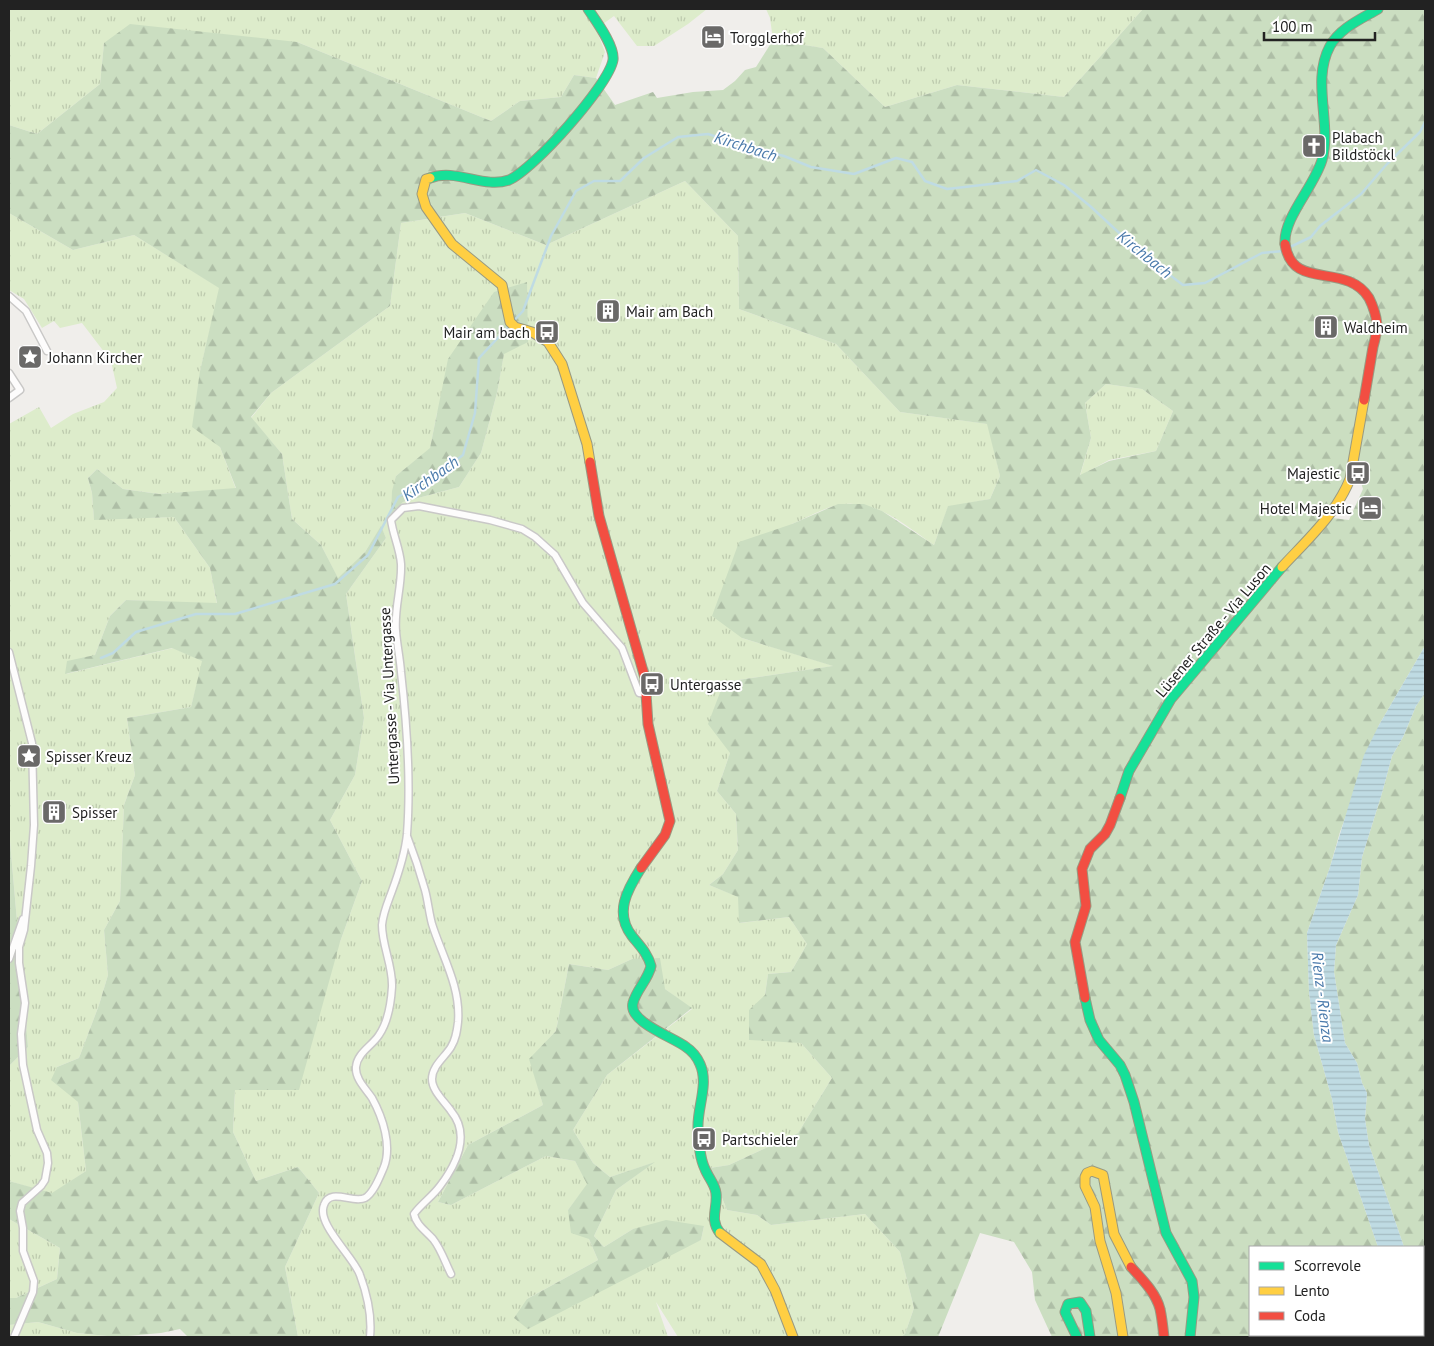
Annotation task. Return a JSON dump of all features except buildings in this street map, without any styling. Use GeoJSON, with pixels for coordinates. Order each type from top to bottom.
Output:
{"type":"FeatureCollection","features":[{"type":"Feature","properties":{"kind":"street"},"geometry":{"type":"LineString","coordinates":[[588,9],[603,33],[612,51],[613,59],[604,78],[575,118],[550,145],[517,176],[509,180],[500,181],[434,174],[426,179],[422,187],[422,194],[426,206],[452,244],[502,285],[507,316],[510,322],[515,327],[532,332],[548,342],[562,364],[587,444],[599,516],[645,678],[649,731],[670,821],[668,829],[630,885],[623,905],[622,912],[626,926],[646,952],[652,966],[646,982],[634,999],[632,1011],[640,1022],[674,1038],[699,1061],[703,1077],[699,1141],[702,1162],[716,1190],[714,1224],[723,1236],[760,1263],[772,1283],[793,1337]]}},
{"type":"Feature","properties":{"kind":"street","name":"Lüsener Straße - Via Luson"},"geometry":{"type":"LineString","coordinates":[[1190,1337],[1194,1297],[1192,1280],[1166,1233],[1126,1075],[1099,1040],[1086,1008],[1075,942],[1086,906],[1082,870],[1086,855],[1105,834],[1110,825],[1129,771],[1171,699],[1188,676],[1335,508],[1350,479],[1377,326],[1375,311],[1370,298],[1361,286],[1349,279],[1311,274],[1297,268],[1290,260],[1284,240],[1288,226],[1322,159],[1325,135],[1322,68],[1325,56],[1335,37],[1340,32],[1378,9]]}},
{"type":"Feature","properties":{"kind":"street"},"geometry":{"type":"LineString","coordinates":[[9,296],[26,312],[46,351]]}},
{"type":"Feature","properties":{"kind":"street"},"geometry":{"type":"LineString","coordinates":[[9,373],[20,390],[9,398]]}},
{"type":"Feature","properties":{"kind":"street","name":"Untergasse - Via Untergasse"},"geometry":{"type":"LineString","coordinates":[[370,1337],[370,1318],[360,1275],[336,1240],[323,1213],[324,1205],[328,1199],[338,1196],[353,1199],[366,1198],[384,1166],[388,1149],[384,1125],[373,1100],[358,1077],[356,1063],[359,1056],[380,1034],[390,1007],[392,974],[382,924],[403,859],[407,835],[407,744],[395,615],[401,562],[391,520],[403,508],[419,506],[490,520],[522,529],[535,537],[555,555],[583,603],[622,648],[639,693],[646,694]]}},
{"type":"Feature","properties":{"kind":"street"},"geometry":{"type":"LineString","coordinates":[[9,652],[32,743],[34,825],[19,963],[24,1003],[21,1034],[23,1065],[37,1130],[47,1153],[48,1163],[45,1180],[22,1203],[20,1210],[23,1251],[34,1281],[32,1292],[14,1337]]}},
{"type":"Feature","properties":{"kind":"street","name":"Untergasse - Via Untergasse"},"geometry":{"type":"LineString","coordinates":[[407,835],[426,892],[434,928],[458,996],[457,1036],[452,1047],[434,1072],[432,1081],[438,1094],[458,1119],[461,1128],[460,1144],[452,1167],[439,1187],[414,1214],[415,1220],[439,1248],[451,1274]]}},
{"type":"Feature","properties":{"kind":"street"},"geometry":{"type":"LineString","coordinates":[[9,959],[25,913]]}},
{"type":"Feature","properties":{"kind":"street"},"geometry":{"type":"LineString","coordinates":[[1122,1337],[1116,1293],[1100,1241],[1095,1207],[1084,1186],[1085,1177],[1092,1171],[1102,1175],[1114,1234],[1129,1264],[1149,1288],[1156,1300],[1160,1309],[1164,1337]]}},
{"type":"Feature","properties":{"kind":"street"},"geometry":{"type":"LineString","coordinates":[[1077,1337],[1064,1312],[1068,1304],[1073,1302],[1080,1302],[1084,1306],[1090,1337]]}},
{"type":"Feature","properties":{"kind":"green space"},"geometry":{"type":"Polygon","coordinates":[[[9,9],[707,9],[654,46],[637,46],[614,16],[596,29],[605,52],[596,78],[574,75],[561,97],[520,101],[491,121],[297,42],[104,43],[100,84],[37,134],[9,125],[9,9]]]}},
{"type":"Feature","properties":{"kind":"green space"},"geometry":{"type":"Polygon","coordinates":[[[766,9],[1143,9],[1064,97],[957,85],[885,107],[823,48],[773,40],[770,18],[766,9]]]}},
{"type":"Feature","properties":{"kind":"green space"},"geometry":{"type":"Polygon","coordinates":[[[1143,9],[1425,9],[1425,646],[1379,725],[1340,832],[1307,933],[1309,992],[1314,1035],[1332,1099],[1338,1132],[1378,1246],[1249,1246],[1249,1336],[1399,1337],[1052,1337],[1035,1300],[1032,1272],[1014,1242],[980,1233],[938,1337],[901,1337],[905,1334],[914,1308],[900,1252],[865,1214],[771,1225],[757,1215],[727,1210],[710,1168],[729,1165],[798,1133],[832,1078],[801,1043],[749,1040],[749,1010],[765,995],[768,974],[791,972],[807,944],[789,917],[739,923],[738,897],[709,885],[723,874],[738,850],[736,814],[717,791],[730,753],[708,724],[724,682],[833,666],[742,638],[712,616],[739,542],[792,524],[838,504],[864,504],[882,511],[934,545],[948,506],[990,499],[1000,476],[987,424],[900,412],[836,344],[739,309],[738,236],[685,181],[546,245],[465,213],[401,223],[390,306],[271,393],[251,417],[282,454],[292,519],[321,545],[338,578],[365,552],[381,526],[386,538],[346,594],[364,718],[355,775],[330,820],[362,881],[340,942],[299,1090],[235,1090],[233,1132],[256,1181],[298,1167],[319,1193],[285,1267],[298,1337],[188,1337],[180,1329],[161,1333],[117,1337],[77,1333],[38,1322],[9,1325],[9,1298],[16,1298],[57,1279],[60,1248],[9,1219],[9,1181],[52,1193],[86,1171],[78,1102],[51,1080],[57,1067],[79,1058],[108,975],[104,930],[120,901],[124,805],[135,775],[127,718],[191,707],[202,661],[172,648],[65,674],[67,661],[95,655],[110,616],[126,600],[217,603],[210,568],[174,517],[94,520],[92,493],[88,478],[97,469],[123,489],[159,494],[236,488],[220,447],[192,427],[200,371],[219,288],[134,235],[73,250],[9,213],[9,125],[37,134],[100,84],[104,43],[130,24],[297,42],[491,121],[520,101],[561,97],[574,75],[596,78],[615,105],[653,92],[657,98],[693,92],[723,90],[745,70],[756,67],[773,40],[823,48],[885,107],[957,85],[1064,97],[1143,9]],[[1106,384],[1085,403],[1091,438],[1080,475],[1109,461],[1156,451],[1173,411],[1142,389],[1106,384]],[[1358,473],[1354,476],[1342,504],[1332,518],[1349,520],[1363,489],[1358,473]]]}},
{"type":"Feature","properties":{"kind":"green space"},"geometry":{"type":"Polygon","coordinates":[[[685,181],[738,236],[739,309],[836,344],[900,412],[988,424],[1000,476],[990,499],[948,507],[934,545],[889,515],[864,505],[833,506],[792,524],[742,638],[834,666],[724,682],[730,753],[717,791],[736,814],[738,850],[723,874],[709,885],[739,897],[740,923],[789,917],[807,944],[791,972],[768,974],[765,995],[801,1043],[832,1078],[798,1133],[729,1165],[710,1168],[727,1210],[757,1215],[771,1225],[865,1214],[900,1252],[914,1308],[905,1334],[901,1337],[678,1337],[656,1302],[668,1337],[298,1337],[285,1267],[319,1193],[298,1167],[256,1181],[233,1132],[235,1090],[340,942],[362,881],[330,820],[355,775],[364,718],[346,594],[386,538],[381,527],[365,552],[338,579],[321,545],[292,519],[282,454],[251,418],[271,393],[390,306],[401,223],[465,213],[546,245],[685,181]],[[527,282],[437,413],[430,449],[396,476],[392,518],[403,502],[459,487],[481,453],[497,393],[504,353],[527,282]],[[632,959],[608,970],[569,964],[556,1031],[530,1059],[543,1105],[468,1145],[438,1202],[451,1205],[546,1156],[575,1161],[588,1184],[568,1210],[589,1239],[598,1260],[527,1299],[701,1240],[704,1226],[633,1229],[604,1247],[594,1236],[616,1190],[653,1163],[610,1177],[593,1163],[573,1130],[607,1075],[692,1009],[665,989],[632,959]]]}},
{"type":"Feature","properties":{"kind":"green space"},"geometry":{"type":"Polygon","coordinates":[[[9,213],[73,250],[134,235],[220,288],[200,371],[220,447],[236,489],[159,494],[123,489],[97,469],[88,478],[92,493],[94,519],[174,517],[210,568],[217,604],[126,600],[110,616],[95,655],[66,674],[173,648],[203,661],[191,707],[127,718],[135,775],[124,805],[120,901],[104,930],[108,975],[79,1058],[57,1067],[78,1102],[86,1171],[52,1194],[9,1181],[9,1066],[28,1047],[9,830],[9,424],[39,407],[51,428],[73,414],[104,402],[117,388],[111,361],[82,323],[60,328],[54,321],[42,328],[24,299],[9,290],[9,213]]]}},
{"type":"Feature","properties":{"kind":"green space"},"geometry":{"type":"Polygon","coordinates":[[[527,282],[528,342],[504,354],[497,393],[481,453],[459,487],[403,502],[395,511],[391,520],[392,491],[396,476],[430,448],[448,359],[494,292],[527,282]]]}},
{"type":"Feature","properties":{"kind":"green space"},"geometry":{"type":"Polygon","coordinates":[[[1106,384],[1142,389],[1173,411],[1156,451],[1109,460],[1080,476],[1091,438],[1085,403],[1106,384]]]}},
{"type":"Feature","properties":{"kind":"green space"},"geometry":{"type":"Polygon","coordinates":[[[1425,693],[1425,1334],[1424,1246],[1404,1246],[1369,1145],[1365,1119],[1367,1093],[1362,1083],[1357,1063],[1345,1043],[1334,972],[1336,945],[1358,895],[1362,857],[1392,756],[1403,737],[1416,706],[1425,693]]]}},
{"type":"Feature","properties":{"kind":"green space"},"geometry":{"type":"Polygon","coordinates":[[[9,830],[28,1047],[9,1066],[9,830]]]}},
{"type":"Feature","properties":{"kind":"green space"},"geometry":{"type":"Polygon","coordinates":[[[660,958],[665,989],[692,1008],[607,1075],[573,1130],[593,1163],[610,1177],[655,1162],[616,1190],[594,1236],[604,1247],[633,1229],[666,1220],[704,1226],[701,1240],[528,1329],[514,1318],[527,1299],[598,1260],[589,1239],[571,1233],[568,1210],[587,1184],[575,1161],[546,1156],[451,1205],[438,1202],[468,1145],[543,1105],[529,1059],[556,1031],[569,964],[608,970],[632,959],[660,958]]]}},
{"type":"Feature","properties":{"kind":"green space"},"geometry":{"type":"Polygon","coordinates":[[[9,1219],[60,1248],[57,1279],[16,1298],[9,1298],[9,1219]]]}},
{"type":"Feature","properties":{"kind":"green space"},"geometry":{"type":"Polygon","coordinates":[[[38,1322],[77,1333],[117,1337],[9,1337],[9,1325],[38,1322]]]}},
{"type":"Feature","properties":{"kind":"water","name":"Rienz - Rienza"},"geometry":{"type":"Polygon","coordinates":[[[1425,646],[1425,693],[1416,706],[1403,737],[1392,756],[1362,857],[1358,895],[1336,945],[1334,972],[1345,1043],[1357,1063],[1362,1083],[1367,1093],[1365,1119],[1369,1145],[1404,1246],[1378,1246],[1338,1132],[1332,1099],[1314,1035],[1309,992],[1307,933],[1330,867],[1364,755],[1379,725],[1425,646]]]}},
{"type":"Feature","properties":{"kind":"waterway","name":"Kirchbach"},"geometry":{"type":"LineString","coordinates":[[1288,248],[1311,237],[1320,226],[1361,194],[1387,164],[1420,132],[1425,122]]}},
{"type":"Feature","properties":{"kind":"waterway","name":"Kirchbach"},"geometry":{"type":"LineString","coordinates":[[101,658],[113,653],[136,632],[196,614],[235,614],[335,584],[368,555],[398,497],[435,476],[463,455],[475,413],[479,358],[523,311],[551,236],[576,191],[594,181],[620,181],[644,158],[678,137],[708,134],[784,156],[811,167],[854,174],[896,158],[912,162],[925,181],[947,189],[1017,181],[1036,170],[1064,185],[1142,254],[1183,285],[1205,283],[1262,253],[1283,251]]}},
{"type":"Feature","properties":{"kind":"traffic: fast"},"geometry":{"type":"LineString","coordinates":[[430,178],[450,175],[490,182],[509,180],[535,161],[568,126],[598,88],[613,60],[613,54],[608,41],[588,9]]}},
{"type":"Feature","properties":{"kind":"traffic: fast"},"geometry":{"type":"LineString","coordinates":[[1285,244],[1289,224],[1313,181],[1322,160],[1325,132],[1322,73],[1330,46],[1339,34],[1351,24],[1378,9]]}},
{"type":"Feature","properties":{"kind":"traffic: fast"},"geometry":{"type":"LineString","coordinates":[[1120,798],[1129,771],[1171,699],[1282,567]]}},
{"type":"Feature","properties":{"kind":"traffic: fast"},"geometry":{"type":"LineString","coordinates":[[641,868],[627,893],[623,910],[627,927],[646,954],[651,966],[635,998],[633,1010],[644,1023],[692,1052],[700,1064],[703,1080],[698,1120],[700,1149],[703,1164],[715,1190],[714,1218],[720,1233]]}},
{"type":"Feature","properties":{"kind":"traffic: fast"},"geometry":{"type":"LineString","coordinates":[[1085,998],[1090,1020],[1099,1040],[1120,1065],[1125,1075],[1134,1102],[1166,1233],[1192,1281],[1194,1297],[1190,1337]]}},
{"type":"Feature","properties":{"kind":"traffic: fast"},"geometry":{"type":"LineString","coordinates":[[1077,1337],[1065,1312],[1068,1304],[1080,1302],[1086,1311],[1090,1337]]}},
{"type":"Feature","properties":{"kind":"traffic: slow"},"geometry":{"type":"LineString","coordinates":[[430,178],[426,179],[422,194],[426,207],[452,244],[502,285],[510,322],[515,327],[532,332],[548,342],[562,364],[587,444],[590,462]]}},
{"type":"Feature","properties":{"kind":"traffic: slow"},"geometry":{"type":"LineString","coordinates":[[1282,567],[1320,526],[1344,492],[1350,479],[1364,400]]}},
{"type":"Feature","properties":{"kind":"traffic: slow"},"geometry":{"type":"LineString","coordinates":[[1123,1337],[1116,1293],[1100,1241],[1095,1207],[1085,1186],[1087,1173],[1092,1171],[1103,1175],[1114,1234],[1131,1267]]}},
{"type":"Feature","properties":{"kind":"traffic: slow"},"geometry":{"type":"LineString","coordinates":[[720,1233],[761,1264],[775,1290],[793,1337]]}},
{"type":"Feature","properties":{"kind":"traffic: jam"},"geometry":{"type":"LineString","coordinates":[[1285,244],[1290,259],[1298,267],[1309,272],[1347,281],[1359,287],[1369,298],[1377,321],[1377,327],[1364,400]]}},
{"type":"Feature","properties":{"kind":"traffic: jam"},"geometry":{"type":"LineString","coordinates":[[590,462],[599,516],[645,678],[648,724],[670,821],[665,835],[641,868]]}},
{"type":"Feature","properties":{"kind":"traffic: jam"},"geometry":{"type":"LineString","coordinates":[[1085,998],[1075,942],[1086,906],[1082,869],[1090,849],[1105,834],[1110,825],[1120,798]]}},
{"type":"Feature","properties":{"kind":"traffic: jam"},"geometry":{"type":"LineString","coordinates":[[1131,1267],[1148,1286],[1158,1303],[1164,1337]]}},
{"type":"Feature","properties":{"kind":"place","name":"Torgglerhof"},"geometry":{"type":"Point","coordinates":[713,37]}},
{"type":"Feature","properties":{"kind":"place","name":"Plabach Bildstöckl"},"geometry":{"type":"Point","coordinates":[1314,146]}},
{"type":"Feature","properties":{"kind":"place","name":"Mair am Bach"},"geometry":{"type":"Point","coordinates":[608,311]}},
{"type":"Feature","properties":{"kind":"place","name":"Waldheim"},"geometry":{"type":"Point","coordinates":[1326,327]}},
{"type":"Feature","properties":{"kind":"place","name":"Mair am bach"},"geometry":{"type":"Point","coordinates":[547,332]}},
{"type":"Feature","properties":{"kind":"place","name":"Johann Kircher"},"geometry":{"type":"Point","coordinates":[30,357]}},
{"type":"Feature","properties":{"kind":"place","name":"Majestic"},"geometry":{"type":"Point","coordinates":[1358,473]}},
{"type":"Feature","properties":{"kind":"place","name":"Hotel Majestic"},"geometry":{"type":"Point","coordinates":[1370,508]}},
{"type":"Feature","properties":{"kind":"place","name":"Untergasse"},"geometry":{"type":"Point","coordinates":[652,684]}},
{"type":"Feature","properties":{"kind":"place","name":"Spisser Kreuz"},"geometry":{"type":"Point","coordinates":[29,756]}},
{"type":"Feature","properties":{"kind":"place","name":"Spisser"},"geometry":{"type":"Point","coordinates":[54,812]}},
{"type":"Feature","properties":{"kind":"place","name":"Partschieler"},"geometry":{"type":"Point","coordinates":[704,1139]}}]}
